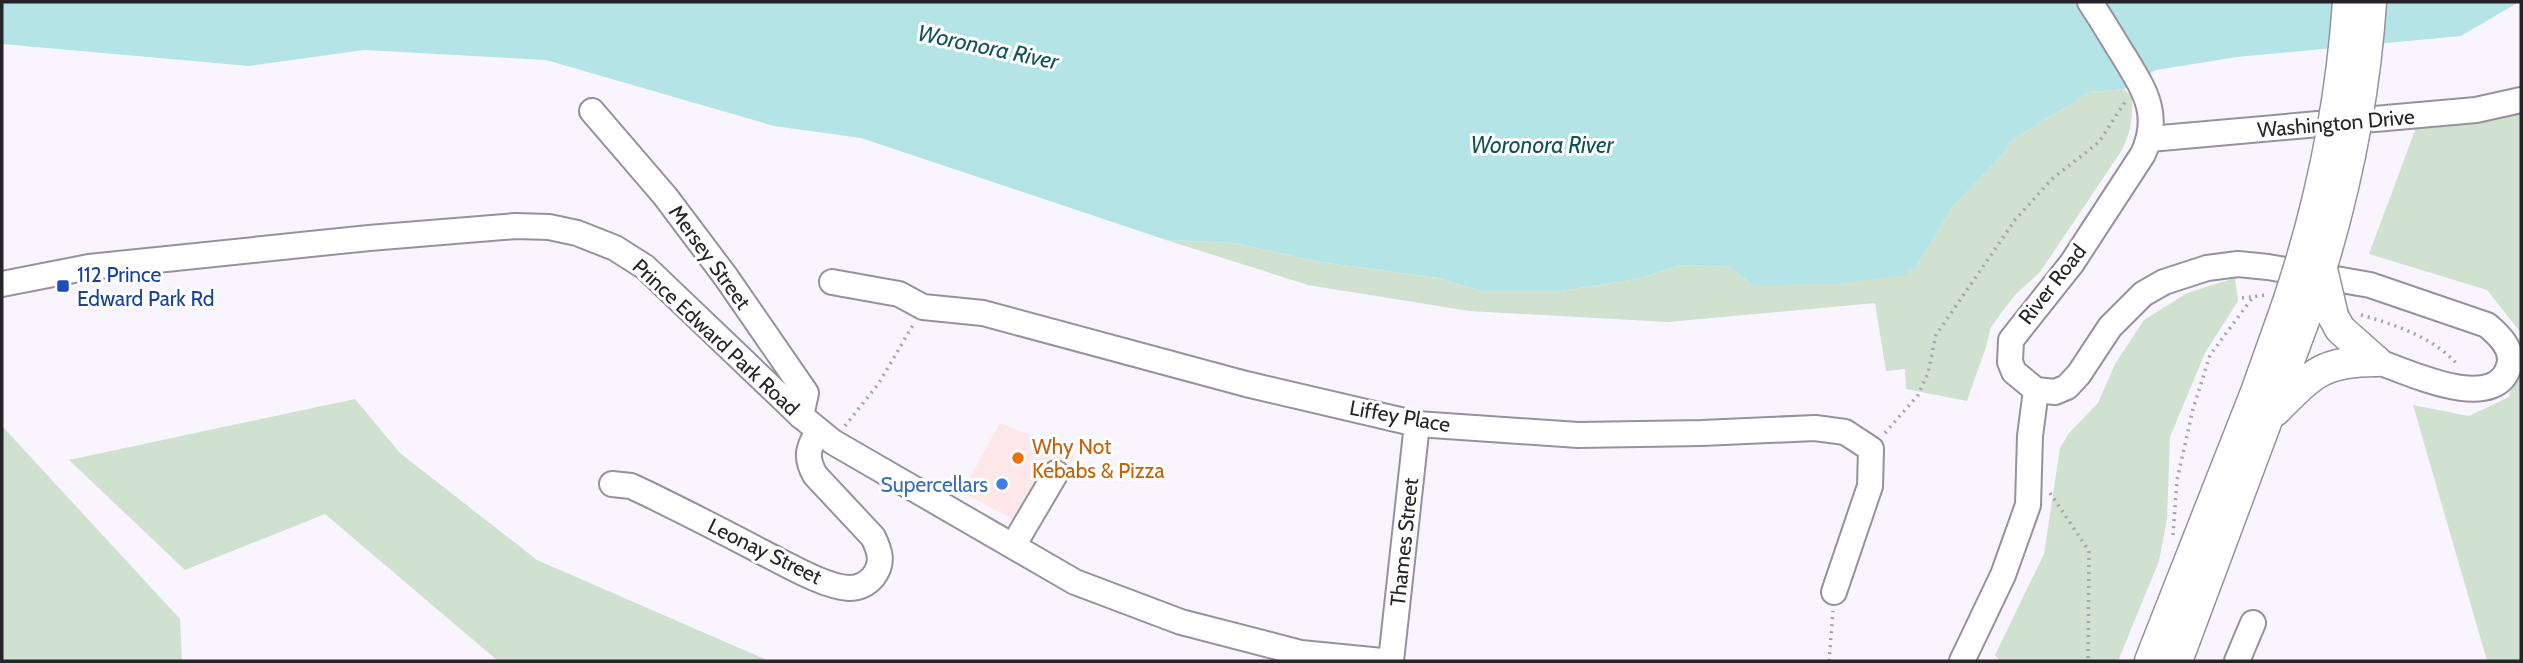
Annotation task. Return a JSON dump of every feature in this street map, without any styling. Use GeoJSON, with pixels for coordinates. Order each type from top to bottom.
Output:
{"type":"FeatureCollection","features":[{"type":"Feature","properties":{"kind":"main road"},"geometry":{"type":"LineString","coordinates":[[2150,661],[2256,392],[2311,308],[2319,191],[2342,69],[2348,2]]}},
{"type":"Feature","properties":{"kind":"main road"},"geometry":{"type":"LineString","coordinates":[[2177,661],[2311,308],[2356,136],[2371,2]]}},
{"type":"Feature","properties":{"kind":"main road"},"geometry":{"type":"LineString","coordinates":[[2311,308],[2376,361]]}},
{"type":"Feature","properties":{"kind":"main road"},"geometry":{"type":"LineString","coordinates":[[2269,418],[2294,392],[2323,369],[2344,362],[2376,361]]}},
{"type":"Feature","properties":{"kind":"street"},"geometry":{"type":"LineString","coordinates":[[2090,2],[2133,92],[2149,104],[2152,128],[2150,139]]}},
{"type":"Feature","properties":{"kind":"street","name":"Washington Drive"},"geometry":{"type":"LineString","coordinates":[[2150,139],[2476,110],[2521,100]]}},
{"type":"Feature","properties":{"kind":"street","name":"Mersey Street"},"geometry":{"type":"LineString","coordinates":[[592,111],[666,196],[726,277],[806,393],[817,429]]}},
{"type":"Feature","properties":{"kind":"street","name":"River Road"},"geometry":{"type":"LineString","coordinates":[[2030,436],[2010,362],[2011,340],[2072,263],[2150,139]]}},
{"type":"Feature","properties":{"kind":"street","name":"Prince Edward Park Road"},"geometry":{"type":"LineString","coordinates":[[2,284],[89,267],[369,238],[516,226],[549,227],[577,233],[615,248],[645,267],[817,429],[1075,582],[1181,622],[1301,653],[1382,661]]}},
{"type":"Feature","properties":{"kind":"street"},"geometry":{"type":"LineString","coordinates":[[2030,436],[2079,374],[2110,327],[2143,294],[2164,282],[2207,268],[2238,264],[2370,285],[2487,326],[2502,338],[2509,353],[2509,366],[2498,382],[2479,390],[2457,389],[2376,361]]}},
{"type":"Feature","properties":{"kind":"street","name":"Liffey Place"},"geometry":{"type":"LineString","coordinates":[[832,282],[899,294],[923,307],[983,313],[1246,384],[1417,424],[1578,435],[1815,428],[1845,432],[1871,449]]}},
{"type":"Feature","properties":{"kind":"street"},"geometry":{"type":"LineString","coordinates":[[2014,372],[2036,390],[2054,392],[2067,387]]}},
{"type":"Feature","properties":{"kind":"street"},"geometry":{"type":"LineString","coordinates":[[1962,661],[2003,575],[2028,505],[2030,436],[2036,390]]}},
{"type":"Feature","properties":{"kind":"street","name":"Thames Street"},"geometry":{"type":"LineString","coordinates":[[1391,661],[1417,424]]}},
{"type":"Feature","properties":{"kind":"street","name":"Leonay Street"},"geometry":{"type":"LineString","coordinates":[[612,484],[621,483],[640,490],[804,573],[842,587],[861,586],[875,574],[879,566],[878,548],[873,537],[815,475],[808,457],[809,447],[817,429]]}},
{"type":"Feature","properties":{"kind":"street"},"geometry":{"type":"LineString","coordinates":[[1834,592],[1870,486],[1871,449]]}},
{"type":"Feature","properties":{"kind":"street"},"geometry":{"type":"LineString","coordinates":[[1013,546],[1056,473]]}},
{"type":"Feature","properties":{"kind":"street"},"geometry":{"type":"LineString","coordinates":[[2237,661],[2253,623]]}},
{"type":"Feature","properties":{"kind":"path"},"geometry":{"type":"LineString","coordinates":[[1871,449],[1918,395],[1928,373],[1936,335],[2015,220],[2052,180],[2099,142],[2133,92]]}},
{"type":"Feature","properties":{"kind":"path"},"geometry":{"type":"LineString","coordinates":[[2171,543],[2176,520],[2177,480],[2193,410],[2210,355],[2253,297]]}},
{"type":"Feature","properties":{"kind":"path"},"geometry":{"type":"LineString","coordinates":[[2242,298],[2253,297],[2311,308],[2404,329],[2434,344],[2451,357],[2479,390]]}},
{"type":"Feature","properties":{"kind":"path"},"geometry":{"type":"LineString","coordinates":[[817,429],[879,383],[923,307]]}},
{"type":"Feature","properties":{"kind":"path"},"geometry":{"type":"LineString","coordinates":[[2044,483],[2089,551],[2088,661]]}},
{"type":"Feature","properties":{"kind":"path"},"geometry":{"type":"LineString","coordinates":[[1829,661],[1834,592]]}},
{"type":"Feature","properties":{"kind":"shaded area"},"geometry":{"type":"Polygon","coordinates":[[[1000,423],[1076,453],[1034,531],[962,492],[1000,423]]]}},
{"type":"Feature","properties":{"kind":"green space"},"geometry":{"type":"Polygon","coordinates":[[[2124,89],[2132,97],[2132,111],[2122,150],[2040,272],[2014,296],[1991,327],[1967,401],[1906,389],[1905,369],[1886,371],[1875,303],[1668,322],[1469,311],[1308,285],[1166,240],[1234,243],[1320,262],[1438,278],[1482,291],[1561,291],[1637,279],[1682,265],[1730,267],[1753,285],[1917,266],[1954,205],[2007,150],[2009,142],[2090,92],[2124,89]]]}},
{"type":"Feature","properties":{"kind":"green space"},"geometry":{"type":"Polygon","coordinates":[[[2521,110],[2521,333],[2487,290],[2369,254],[2417,125],[2521,110]]]}},
{"type":"Feature","properties":{"kind":"green space"},"geometry":{"type":"Polygon","coordinates":[[[2235,278],[2238,301],[2205,353],[2170,437],[2167,519],[2159,561],[2118,661],[2000,661],[1995,655],[2044,554],[2060,448],[2069,433],[2098,403],[2115,364],[2144,320],[2187,293],[2235,278]]]}},
{"type":"Feature","properties":{"kind":"green space"},"geometry":{"type":"Polygon","coordinates":[[[2521,343],[2521,661],[2487,661],[2413,405],[2469,416],[2509,397],[2521,343]]]}},
{"type":"Feature","properties":{"kind":"green space"},"geometry":{"type":"Polygon","coordinates":[[[355,399],[400,453],[537,560],[769,661],[498,661],[325,514],[185,570],[69,460],[355,399]]]}},
{"type":"Feature","properties":{"kind":"green space"},"geometry":{"type":"Polygon","coordinates":[[[2,426],[180,619],[182,661],[2,661],[2,426]]]}},
{"type":"Feature","properties":{"kind":"water","name":"Woronora River"},"geometry":{"type":"Polygon","coordinates":[[[2,2],[2519,2],[2461,36],[2237,57],[2156,70],[2124,89],[2090,92],[2009,142],[2007,150],[1954,205],[1917,266],[1904,275],[1836,284],[1753,285],[1730,267],[1682,265],[1637,279],[1561,291],[1482,291],[1438,278],[1320,262],[1234,243],[1166,240],[861,138],[774,126],[546,60],[364,50],[249,66],[2,44],[2,2]]]}},
{"type":"Feature","properties":{"kind":"place","name":"112 Prince Edward Park Rd"},"geometry":{"type":"Point","coordinates":[63,286]}},
{"type":"Feature","properties":{"kind":"place","name":"Why Not Kebabs & Pizza"},"geometry":{"type":"Point","coordinates":[1018,458]}},
{"type":"Feature","properties":{"kind":"place","name":"Supercellars"},"geometry":{"type":"Point","coordinates":[1002,484]}}]}
